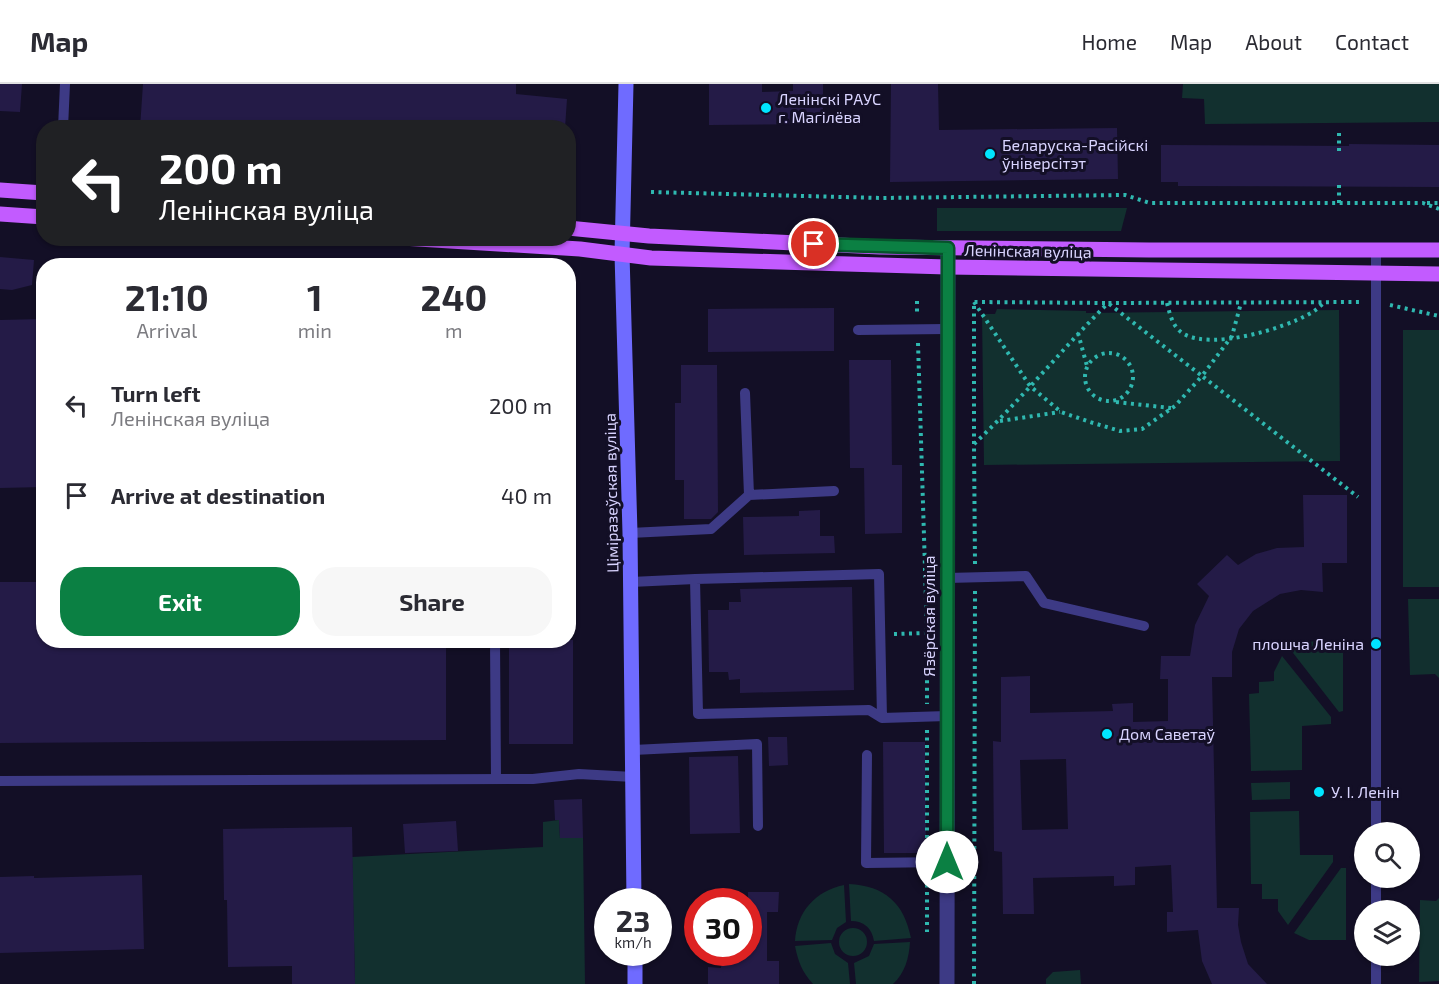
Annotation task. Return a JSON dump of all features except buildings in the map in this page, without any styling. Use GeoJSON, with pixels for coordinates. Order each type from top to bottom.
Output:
{"type":"FeatureCollection","features":[{"type":"Feature","properties":{"kind":"main road","name":"Ціміразеўская вуліца"},"geometry":{"type":"LineString","coordinates":[[626,84],[622,254],[631,582],[634,888]]}},
{"type":"Feature","properties":{"kind":"main road"},"geometry":{"type":"LineString","coordinates":[[0,190],[36,192]]}},
{"type":"Feature","properties":{"kind":"main road"},"geometry":{"type":"LineString","coordinates":[[0,214],[36,216]]}},
{"type":"Feature","properties":{"kind":"main road","name":"Ленінская вуліца"},"geometry":{"type":"LineString","coordinates":[[576,229],[623,234],[880,247],[1439,250]]}},
{"type":"Feature","properties":{"kind":"main road","name":"Ленінская вуліца"},"geometry":{"type":"LineString","coordinates":[[531,246],[580,249],[651,258],[947,267],[1439,274]]}},
{"type":"Feature","properties":{"kind":"main road"},"geometry":{"type":"LineString","coordinates":[[635,966],[635,984]]}},
{"type":"Feature","properties":{"kind":"street","name":"Язёрская вуліца"},"geometry":{"type":"LineString","coordinates":[[947,984],[946,329],[948,248]]}},
{"type":"Feature","properties":{"kind":"lane"},"geometry":{"type":"LineString","coordinates":[[63,120],[65,84]]}},
{"type":"Feature","properties":{"kind":"lane"},"geometry":{"type":"LineString","coordinates":[[1149,250],[1149,270]]}},
{"type":"Feature","properties":{"kind":"lane"},"geometry":{"type":"LineString","coordinates":[[1376,250],[1376,822]]}},
{"type":"Feature","properties":{"kind":"lane"},"geometry":{"type":"LineString","coordinates":[[858,330],[946,329]]}},
{"type":"Feature","properties":{"kind":"lane"},"geometry":{"type":"LineString","coordinates":[[744,393],[749,495]]}},
{"type":"Feature","properties":{"kind":"lane"},"geometry":{"type":"LineString","coordinates":[[630,533],[711,530],[749,495],[834,490]]}},
{"type":"Feature","properties":{"kind":"lane"},"geometry":{"type":"LineString","coordinates":[[631,582],[879,574],[882,718]]}},
{"type":"Feature","properties":{"kind":"lane"},"geometry":{"type":"LineString","coordinates":[[947,578],[1026,576],[1044,603],[1144,626]]}},
{"type":"Feature","properties":{"kind":"lane"},"geometry":{"type":"LineString","coordinates":[[695,579],[698,714],[869,710],[882,718],[947,716]]}},
{"type":"Feature","properties":{"kind":"lane"},"geometry":{"type":"LineString","coordinates":[[495,648],[496,779]]}},
{"type":"Feature","properties":{"kind":"lane"},"geometry":{"type":"LineString","coordinates":[[633,750],[757,744],[758,826]]}},
{"type":"Feature","properties":{"kind":"lane"},"geometry":{"type":"LineString","coordinates":[[867,755],[866,863],[947,862]]}},
{"type":"Feature","properties":{"kind":"lane"},"geometry":{"type":"LineString","coordinates":[[0,782],[533,779],[579,774],[633,777]]}},
{"type":"Feature","properties":{"kind":"lane"},"geometry":{"type":"LineString","coordinates":[[1376,966],[1376,984]]}},
{"type":"Feature","properties":{"kind":"path"},"geometry":{"type":"LineString","coordinates":[[1339,129],[1339,151]]}},
{"type":"Feature","properties":{"kind":"path"},"geometry":{"type":"LineString","coordinates":[[1339,182],[1339,203]]}},
{"type":"Feature","properties":{"kind":"path"},"geometry":{"type":"LineString","coordinates":[[651,192],[881,198],[1125,195],[1150,203],[1439,202]]}},
{"type":"Feature","properties":{"kind":"path"},"geometry":{"type":"LineString","coordinates":[[1423,203],[1439,209]]}},
{"type":"Feature","properties":{"kind":"path"},"geometry":{"type":"LineString","coordinates":[[917,301],[927,633],[927,940]]}},
{"type":"Feature","properties":{"kind":"path"},"geometry":{"type":"LineString","coordinates":[[974,302],[1375,302],[1439,316]]}},
{"type":"Feature","properties":{"kind":"path"},"geometry":{"type":"LineString","coordinates":[[974,302],[1030,386],[1061,412],[1120,431],[1142,429],[1173,408],[1202,376],[1230,338],[1241,303]]}},
{"type":"Feature","properties":{"kind":"path"},"geometry":{"type":"LineString","coordinates":[[974,302],[974,984]]}},
{"type":"Feature","properties":{"kind":"path"},"geometry":{"type":"LineString","coordinates":[[1167,303],[1175,326],[1183,334],[1202,340],[1230,338],[1285,325],[1310,314],[1326,302]]}},
{"type":"Feature","properties":{"kind":"path"},"geometry":{"type":"LineString","coordinates":[[974,444],[999,421],[1108,303]]}},
{"type":"Feature","properties":{"kind":"path"},"geometry":{"type":"LineString","coordinates":[[1108,303],[1358,497]]}},
{"type":"Feature","properties":{"kind":"path"},"geometry":{"type":"LineString","coordinates":[[1078,333],[1088,366]]}},
{"type":"Feature","properties":{"kind":"path"},"geometry":{"type":"LineString","coordinates":[[1112,402],[1120,399],[1132,388],[1134,380],[1130,363],[1124,357],[1108,353],[1092,360],[1088,366],[1085,381],[1092,394],[1104,401],[1147,407],[1173,408]]}},
{"type":"Feature","properties":{"kind":"path"},"geometry":{"type":"LineString","coordinates":[[999,421],[1061,412]]}},
{"type":"Feature","properties":{"kind":"path"},"geometry":{"type":"LineString","coordinates":[[880,634],[927,633]]}},
{"type":"Feature","properties":{"kind":"green space"},"geometry":{"type":"Polygon","coordinates":[[[1183,84],[1439,84],[1439,122],[1205,124],[1204,99],[1182,98],[1183,84]]]}},
{"type":"Feature","properties":{"kind":"green space"},"geometry":{"type":"Polygon","coordinates":[[[937,208],[1127,208],[1121,231],[937,231],[937,208]]]}},
{"type":"Feature","properties":{"kind":"green space"},"geometry":{"type":"Polygon","coordinates":[[[997,309],[1086,311],[1086,313],[1339,310],[1340,461],[984,465],[982,314],[995,314],[997,309]]]}},
{"type":"Feature","properties":{"kind":"green space"},"geometry":{"type":"Polygon","coordinates":[[[1403,330],[1439,330],[1439,587],[1403,587],[1403,330]]]}},
{"type":"Feature","properties":{"kind":"green space"},"geometry":{"type":"Polygon","coordinates":[[[1408,599],[1439,599],[1439,678],[1435,674],[1410,675],[1408,599]]]}},
{"type":"Feature","properties":{"kind":"green space"},"geometry":{"type":"Polygon","coordinates":[[[1343,641],[1343,711],[1339,712],[1290,649],[1309,642],[1343,641]]]}},
{"type":"Feature","properties":{"kind":"green space"},"geometry":{"type":"Polygon","coordinates":[[[1282,656],[1331,717],[1331,724],[1302,726],[1302,770],[1251,771],[1249,694],[1259,693],[1259,682],[1274,681],[1274,672],[1282,656]]]}},
{"type":"Feature","properties":{"kind":"green space"},"geometry":{"type":"Polygon","coordinates":[[[1290,782],[1290,799],[1252,800],[1251,783],[1290,782]]]}},
{"type":"Feature","properties":{"kind":"green space"},"geometry":{"type":"Polygon","coordinates":[[[1299,811],[1300,855],[1333,855],[1333,862],[1288,925],[1278,911],[1278,899],[1262,899],[1262,884],[1251,884],[1250,812],[1299,811]]]}},
{"type":"Feature","properties":{"kind":"green space"},"geometry":{"type":"Polygon","coordinates":[[[559,820],[560,838],[583,838],[585,984],[355,984],[352,857],[543,847],[543,822],[559,820]]]}},
{"type":"Feature","properties":{"kind":"green space"},"geometry":{"type":"Polygon","coordinates":[[[1341,868],[1346,868],[1346,940],[1309,940],[1294,933],[1341,868]]]}},
{"type":"Feature","properties":{"kind":"green space"},"geometry":{"type":"Polygon","coordinates":[[[849,884],[873,888],[891,899],[903,915],[911,938],[874,941],[867,926],[851,921],[849,884]]]}},
{"type":"Feature","properties":{"kind":"green space"},"geometry":{"type":"Polygon","coordinates":[[[844,885],[846,922],[837,928],[832,940],[795,941],[799,921],[809,904],[824,892],[844,885]]]}},
{"type":"Feature","properties":{"kind":"green space"},"geometry":{"type":"Polygon","coordinates":[[[1439,898],[1439,981],[1419,982],[1420,900],[1436,901],[1439,898]]]}},
{"type":"Feature","properties":{"kind":"green space"},"geometry":{"type":"Polygon","coordinates":[[[853,928],[863,932],[867,942],[863,952],[853,956],[843,952],[839,942],[843,932],[853,928]]]}},
{"type":"Feature","properties":{"kind":"green space"},"geometry":{"type":"Polygon","coordinates":[[[910,942],[906,965],[893,984],[856,984],[854,963],[869,956],[874,944],[910,942]]]}},
{"type":"Feature","properties":{"kind":"green space"},"geometry":{"type":"Polygon","coordinates":[[[831,943],[835,954],[848,963],[850,984],[813,984],[801,966],[795,946],[831,943]]]}},
{"type":"Feature","properties":{"kind":"green space"},"geometry":{"type":"Polygon","coordinates":[[[1080,970],[1081,984],[1046,984],[1046,979],[1053,972],[1080,970]]]}},
{"type":"Feature","properties":{"kind":"place","name":"Ленінскі РАУС г. Магілёва"},"geometry":{"type":"Point","coordinates":[766,108]}},
{"type":"Feature","properties":{"kind":"place","name":"Беларуска-Расійскі ўніверсітэт"},"geometry":{"type":"Point","coordinates":[990,154]}},
{"type":"Feature","properties":{"kind":"place","name":"плошча Леніна"},"geometry":{"type":"Point","coordinates":[1376,644]}},
{"type":"Feature","properties":{"kind":"place","name":"Дом Саветаў"},"geometry":{"type":"Point","coordinates":[1107,734]}},
{"type":"Feature","properties":{"kind":"place","name":"У. І. Ленін"},"geometry":{"type":"Point","coordinates":[1319,792]}},
{"type":"Feature","properties":{"kind":"route"},"geometry":{"type":"LineString","coordinates":[[814,244],[948,248],[946,295],[947,862]]}}]}
